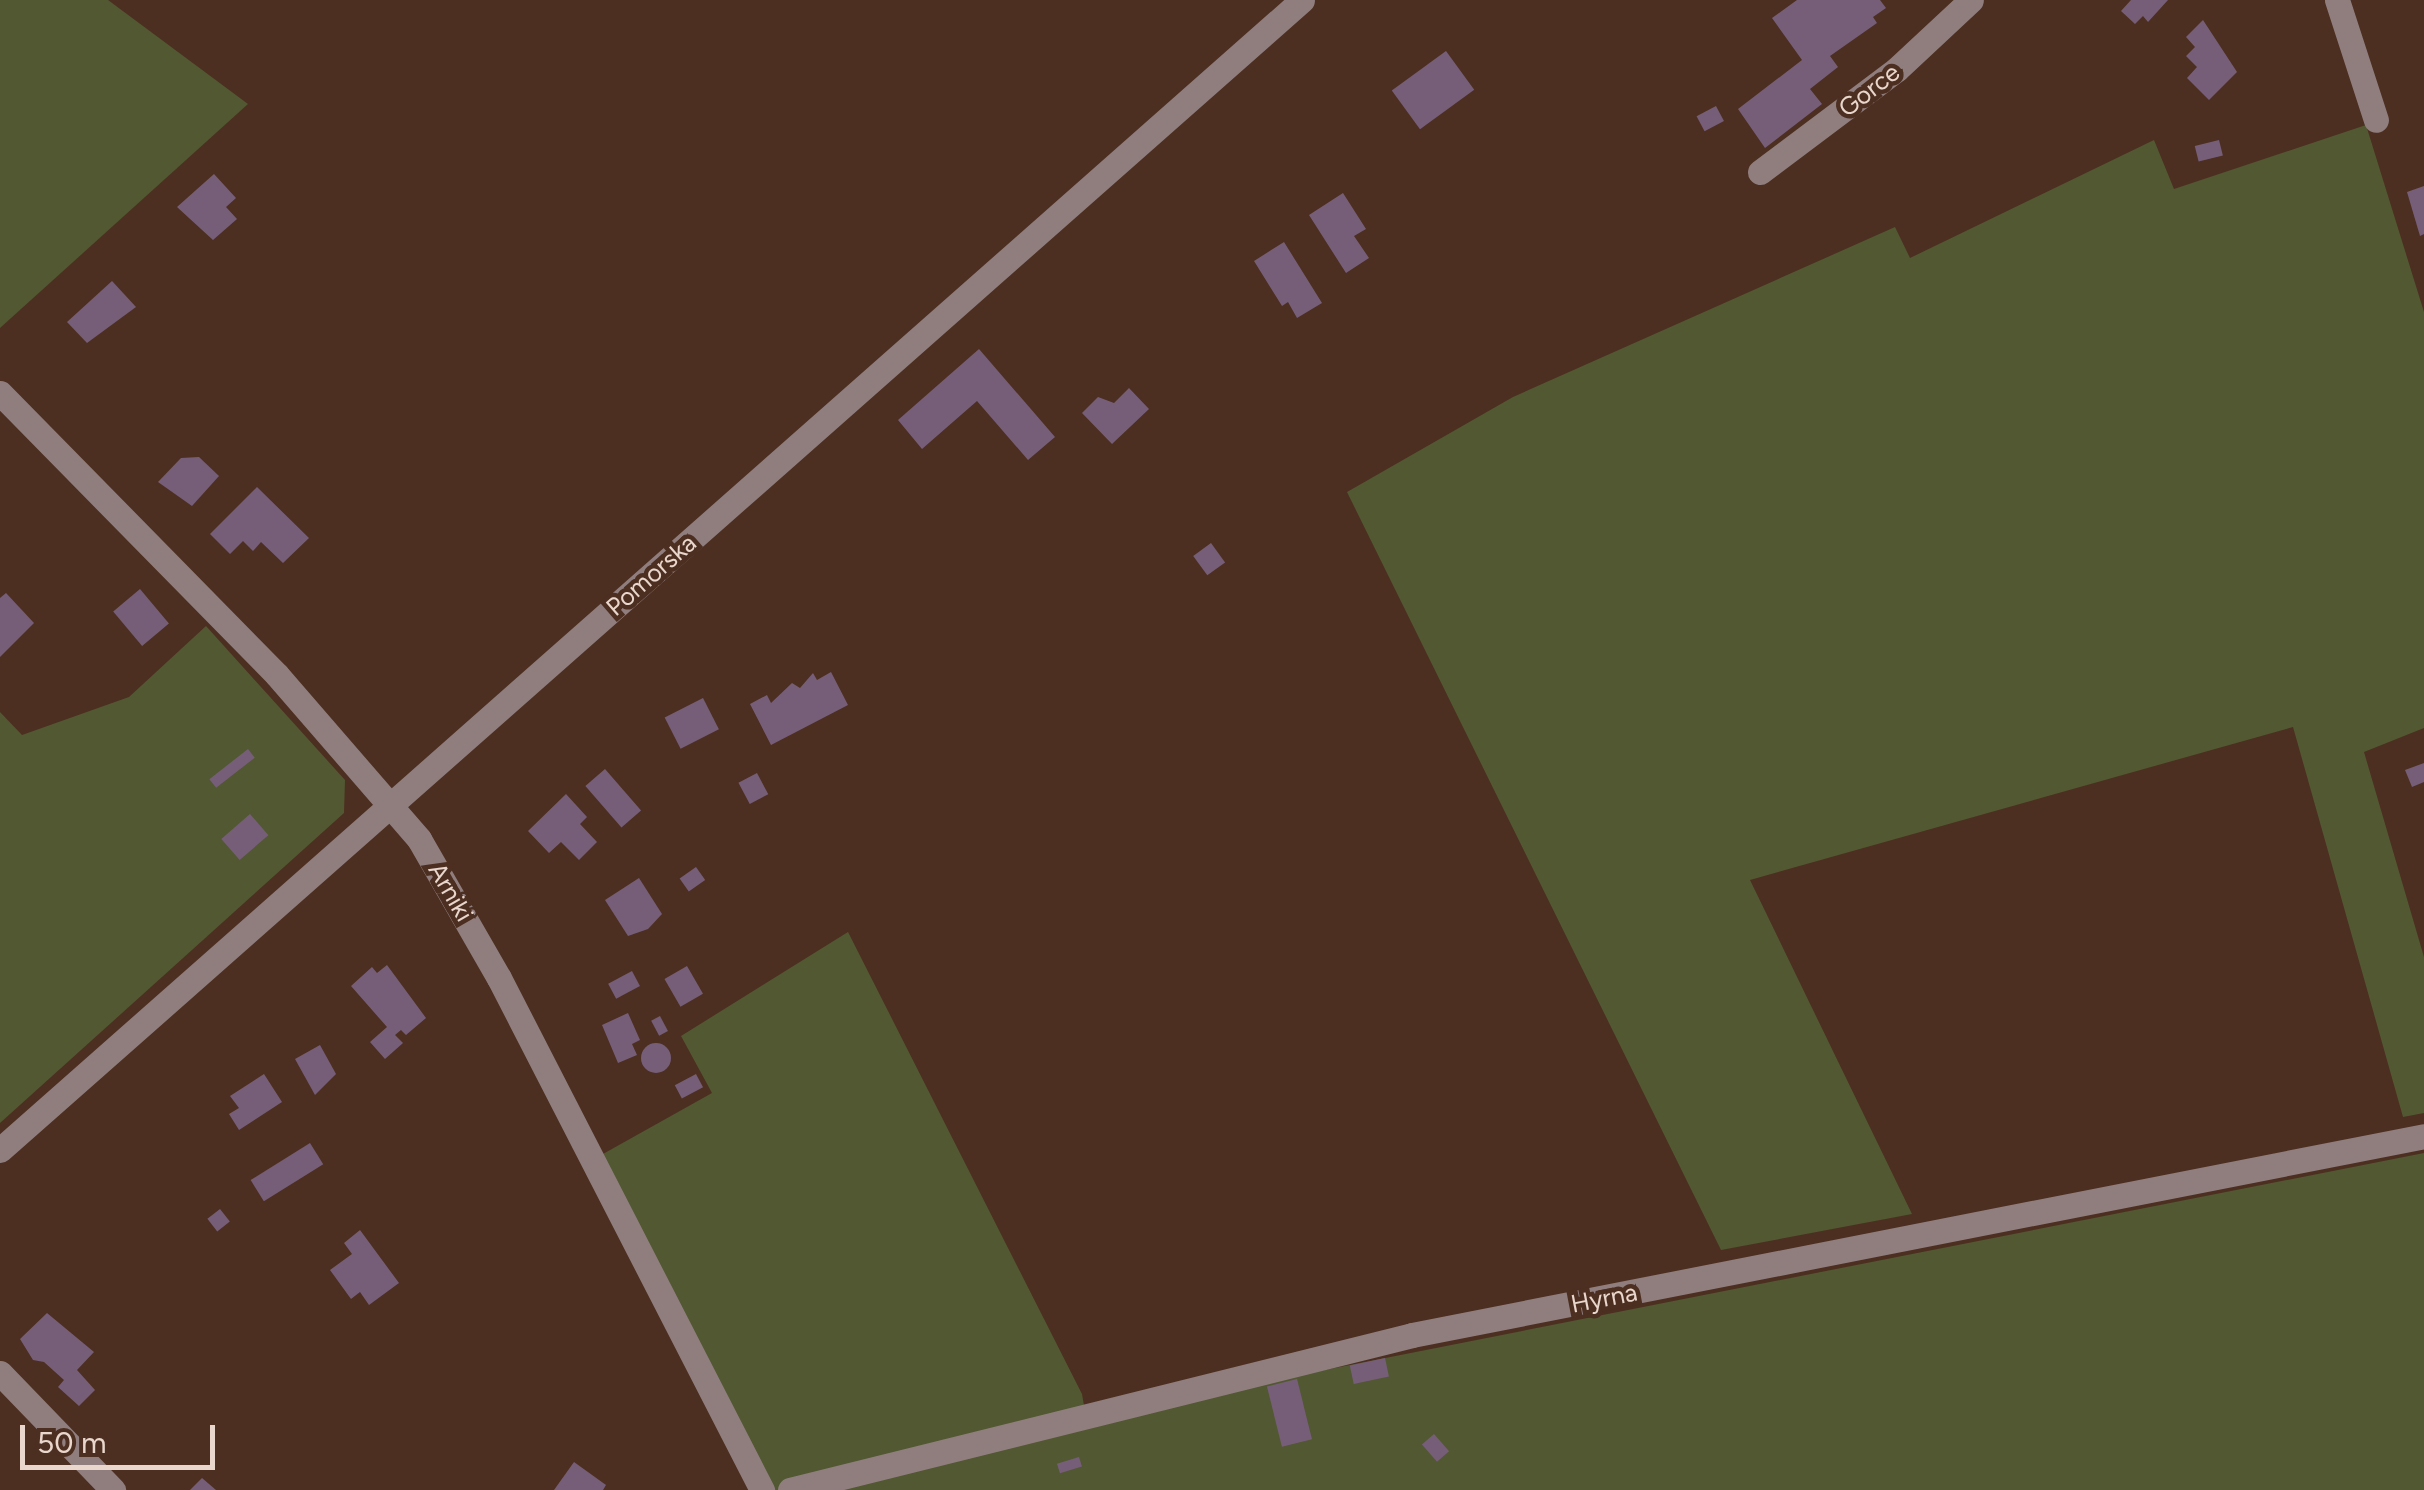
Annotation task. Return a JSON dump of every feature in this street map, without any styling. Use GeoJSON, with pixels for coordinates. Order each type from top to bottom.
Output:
{"type":"FeatureCollection","features":[{"type":"Feature","properties":{"kind":"street","name":"Pomorska"},"geometry":{"type":"LineString","coordinates":[[0,1150],[1302,0]]}},
{"type":"Feature","properties":{"kind":"street","name":"Gorce"},"geometry":{"type":"LineString","coordinates":[[1760,172],[1898,69],[1971,0]]}},
{"type":"Feature","properties":{"kind":"street"},"geometry":{"type":"LineString","coordinates":[[2337,0],[2376,120]]}},
{"type":"Feature","properties":{"kind":"street","name":"Arniki"},"geometry":{"type":"LineString","coordinates":[[0,393],[277,675],[426,850],[500,978],[762,1490]]}},
{"type":"Feature","properties":{"kind":"street","name":"Hyrna"},"geometry":{"type":"LineString","coordinates":[[790,1490],[1412,1335],[2424,1136]]}},
{"type":"Feature","properties":{"kind":"street"},"geometry":{"type":"LineString","coordinates":[[0,1373],[114,1490]]}},
{"type":"Feature","properties":{"kind":"green space"},"geometry":{"type":"Polygon","coordinates":[[[0,0],[108,0],[248,104],[0,328],[0,0]]]}},
{"type":"Feature","properties":{"kind":"green space"},"geometry":{"type":"Polygon","coordinates":[[[2366,125],[2424,312],[2424,728],[2364,752],[2424,957],[2424,1113],[2403,1117],[2293,727],[1750,880],[1912,1214],[1721,1250],[1347,492],[1513,397],[1895,227],[1910,258],[2154,140],[2174,189],[2366,125]]]}},
{"type":"Feature","properties":{"kind":"green space"},"geometry":{"type":"Polygon","coordinates":[[[206,626],[345,780],[344,813],[0,1123],[0,712],[22,735],[129,697],[206,626]]]}},
{"type":"Feature","properties":{"kind":"green space"},"geometry":{"type":"Polygon","coordinates":[[[848,932],[1082,1394],[1086,1417],[2424,1153],[2424,1490],[762,1490],[594,1159],[712,1093],[681,1036],[848,932]]]}},
{"type":"Feature","properties":{"kind":"building"},"geometry":{"type":"Polygon","coordinates":[[[1797,0],[1880,0],[1886,8],[1873,17],[1877,23],[1830,56],[1838,67],[1810,89],[1822,104],[1765,148],[1738,109],[1802,60],[1772,18],[1797,0]]]}},
{"type":"Feature","properties":{"kind":"building"},"geometry":{"type":"Polygon","coordinates":[[[2131,0],[2168,0],[2148,22],[2143,16],[2135,24],[2121,11],[2131,0]]]}},
{"type":"Feature","properties":{"kind":"building"},"geometry":{"type":"Polygon","coordinates":[[[2203,20],[2237,72],[2209,100],[2187,78],[2197,67],[2186,56],[2195,47],[2186,37],[2203,20]]]}},
{"type":"Feature","properties":{"kind":"building"},"geometry":{"type":"Polygon","coordinates":[[[1446,51],[1474,90],[1420,129],[1392,90],[1446,51]]]}},
{"type":"Feature","properties":{"kind":"building"},"geometry":{"type":"Polygon","coordinates":[[[1716,106],[1724,121],[1705,131],[1697,116],[1716,106]]]}},
{"type":"Feature","properties":{"kind":"building"},"geometry":{"type":"Polygon","coordinates":[[[2219,140],[2223,156],[2199,162],[2195,146],[2219,140]]]}},
{"type":"Feature","properties":{"kind":"building"},"geometry":{"type":"Polygon","coordinates":[[[214,174],[236,198],[226,207],[237,219],[213,240],[177,207],[214,174]]]}},
{"type":"Feature","properties":{"kind":"building"},"geometry":{"type":"Polygon","coordinates":[[[2424,186],[2424,234],[2420,236],[2407,192],[2424,186]]]}},
{"type":"Feature","properties":{"kind":"building"},"geometry":{"type":"Polygon","coordinates":[[[1343,193],[1366,229],[1354,236],[1369,258],[1346,273],[1309,215],[1343,193]]]}},
{"type":"Feature","properties":{"kind":"building"},"geometry":{"type":"Polygon","coordinates":[[[1284,242],[1322,303],[1297,318],[1288,302],[1282,306],[1254,261],[1284,242]]]}},
{"type":"Feature","properties":{"kind":"building"},"geometry":{"type":"Polygon","coordinates":[[[112,281],[136,307],[87,343],[67,322],[112,281]]]}},
{"type":"Feature","properties":{"kind":"building"},"geometry":{"type":"Polygon","coordinates":[[[979,349],[1055,437],[1028,460],[977,401],[922,449],[898,420],[979,349]]]}},
{"type":"Feature","properties":{"kind":"building"},"geometry":{"type":"Polygon","coordinates":[[[1129,388],[1149,409],[1112,444],[1082,413],[1098,397],[1114,403],[1129,388]]]}},
{"type":"Feature","properties":{"kind":"building"},"geometry":{"type":"Polygon","coordinates":[[[199,457],[219,476],[192,506],[158,482],[181,458],[199,457]]]}},
{"type":"Feature","properties":{"kind":"building"},"geometry":{"type":"Polygon","coordinates":[[[257,487],[309,538],[283,563],[261,542],[253,551],[243,541],[230,554],[210,534],[257,487]]]}},
{"type":"Feature","properties":{"kind":"building"},"geometry":{"type":"Polygon","coordinates":[[[1211,543],[1225,562],[1207,575],[1193,556],[1211,543]]]}},
{"type":"Feature","properties":{"kind":"building"},"geometry":{"type":"Polygon","coordinates":[[[140,589],[169,623],[142,646],[113,611],[140,589]]]}},
{"type":"Feature","properties":{"kind":"building"},"geometry":{"type":"Polygon","coordinates":[[[6,593],[34,623],[0,657],[0,598],[6,593]]]}},
{"type":"Feature","properties":{"kind":"building"},"geometry":{"type":"Polygon","coordinates":[[[831,672],[848,705],[771,745],[750,704],[767,695],[771,703],[792,683],[800,688],[813,673],[817,680],[831,672]]]}},
{"type":"Feature","properties":{"kind":"building"},"geometry":{"type":"Polygon","coordinates":[[[703,698],[719,729],[681,749],[665,718],[703,698]]]}},
{"type":"Feature","properties":{"kind":"building"},"geometry":{"type":"Polygon","coordinates":[[[248,749],[255,758],[216,788],[209,779],[248,749]]]}},
{"type":"Feature","properties":{"kind":"building"},"geometry":{"type":"Polygon","coordinates":[[[2424,763],[2424,782],[2412,787],[2405,770],[2424,763]]]}},
{"type":"Feature","properties":{"kind":"building"},"geometry":{"type":"Polygon","coordinates":[[[605,769],[641,811],[621,828],[585,786],[605,769]]]}},
{"type":"Feature","properties":{"kind":"building"},"geometry":{"type":"Polygon","coordinates":[[[757,773],[768,794],[750,804],[738,783],[757,773]]]}},
{"type":"Feature","properties":{"kind":"building"},"geometry":{"type":"Polygon","coordinates":[[[566,794],[587,817],[580,824],[597,842],[579,860],[561,842],[549,853],[528,831],[566,794]]]}},
{"type":"Feature","properties":{"kind":"building"},"geometry":{"type":"Polygon","coordinates":[[[250,814],[268,835],[240,860],[221,839],[250,814]]]}},
{"type":"Feature","properties":{"kind":"building"},"geometry":{"type":"Polygon","coordinates":[[[696,867],[705,880],[689,892],[680,878],[696,867]]]}},
{"type":"Feature","properties":{"kind":"building"},"geometry":{"type":"Polygon","coordinates":[[[639,878],[662,914],[648,929],[628,936],[605,900],[639,878]]]}},
{"type":"Feature","properties":{"kind":"building"},"geometry":{"type":"Polygon","coordinates":[[[387,965],[426,1018],[406,1035],[401,1030],[395,1035],[403,1043],[385,1059],[370,1042],[387,1027],[351,986],[372,967],[377,973],[387,965]]]}},
{"type":"Feature","properties":{"kind":"building"},"geometry":{"type":"Polygon","coordinates":[[[687,966],[703,994],[680,1007],[664,979],[687,966]]]}},
{"type":"Feature","properties":{"kind":"building"},"geometry":{"type":"Polygon","coordinates":[[[632,971],[640,986],[616,999],[608,984],[632,971]]]}},
{"type":"Feature","properties":{"kind":"building"},"geometry":{"type":"Polygon","coordinates":[[[628,1013],[640,1040],[632,1044],[637,1055],[618,1063],[602,1025],[628,1013]]]}},
{"type":"Feature","properties":{"kind":"building"},"geometry":{"type":"Polygon","coordinates":[[[660,1016],[668,1031],[659,1036],[651,1021],[660,1016]]]}},
{"type":"Feature","properties":{"kind":"building"},"geometry":{"type":"Polygon","coordinates":[[[656,1043],[667,1047],[671,1058],[667,1069],[656,1073],[645,1069],[641,1058],[645,1047],[656,1043]]]}},
{"type":"Feature","properties":{"kind":"building"},"geometry":{"type":"Polygon","coordinates":[[[320,1045],[336,1074],[315,1095],[295,1059],[320,1045]]]}},
{"type":"Feature","properties":{"kind":"building"},"geometry":{"type":"Polygon","coordinates":[[[264,1074],[282,1102],[239,1130],[229,1114],[239,1108],[230,1096],[264,1074]]]}},
{"type":"Feature","properties":{"kind":"building"},"geometry":{"type":"Polygon","coordinates":[[[696,1074],[703,1087],[682,1099],[675,1085],[696,1074]]]}},
{"type":"Feature","properties":{"kind":"building"},"geometry":{"type":"Polygon","coordinates":[[[310,1143],[323,1164],[264,1201],[251,1180],[310,1143]]]}},
{"type":"Feature","properties":{"kind":"building"},"geometry":{"type":"Polygon","coordinates":[[[220,1209],[230,1222],[217,1231],[207,1219],[220,1209]]]}},
{"type":"Feature","properties":{"kind":"building"},"geometry":{"type":"Polygon","coordinates":[[[360,1230],[399,1283],[369,1305],[360,1292],[351,1299],[330,1270],[352,1254],[344,1243],[360,1230]]]}},
{"type":"Feature","properties":{"kind":"building"},"geometry":{"type":"Polygon","coordinates":[[[47,1313],[94,1352],[77,1370],[95,1390],[79,1406],[58,1387],[64,1380],[44,1362],[33,1360],[20,1339],[47,1313]]]}},
{"type":"Feature","properties":{"kind":"building"},"geometry":{"type":"Polygon","coordinates":[[[1385,1358],[1389,1377],[1354,1384],[1350,1365],[1385,1358]]]}},
{"type":"Feature","properties":{"kind":"building"},"geometry":{"type":"Polygon","coordinates":[[[1297,1379],[1312,1439],[1282,1447],[1267,1386],[1297,1379]]]}},
{"type":"Feature","properties":{"kind":"building"},"geometry":{"type":"Polygon","coordinates":[[[1434,1434],[1449,1451],[1437,1462],[1422,1444],[1434,1434]]]}},
{"type":"Feature","properties":{"kind":"building"},"geometry":{"type":"Polygon","coordinates":[[[1079,1457],[1082,1467],[1060,1473],[1057,1464],[1079,1457]]]}},
{"type":"Feature","properties":{"kind":"building"},"geometry":{"type":"Polygon","coordinates":[[[574,1462],[606,1485],[603,1490],[554,1490],[574,1462]]]}},
{"type":"Feature","properties":{"kind":"building"},"geometry":{"type":"Polygon","coordinates":[[[202,1478],[216,1490],[190,1490],[202,1478]]]}}]}
